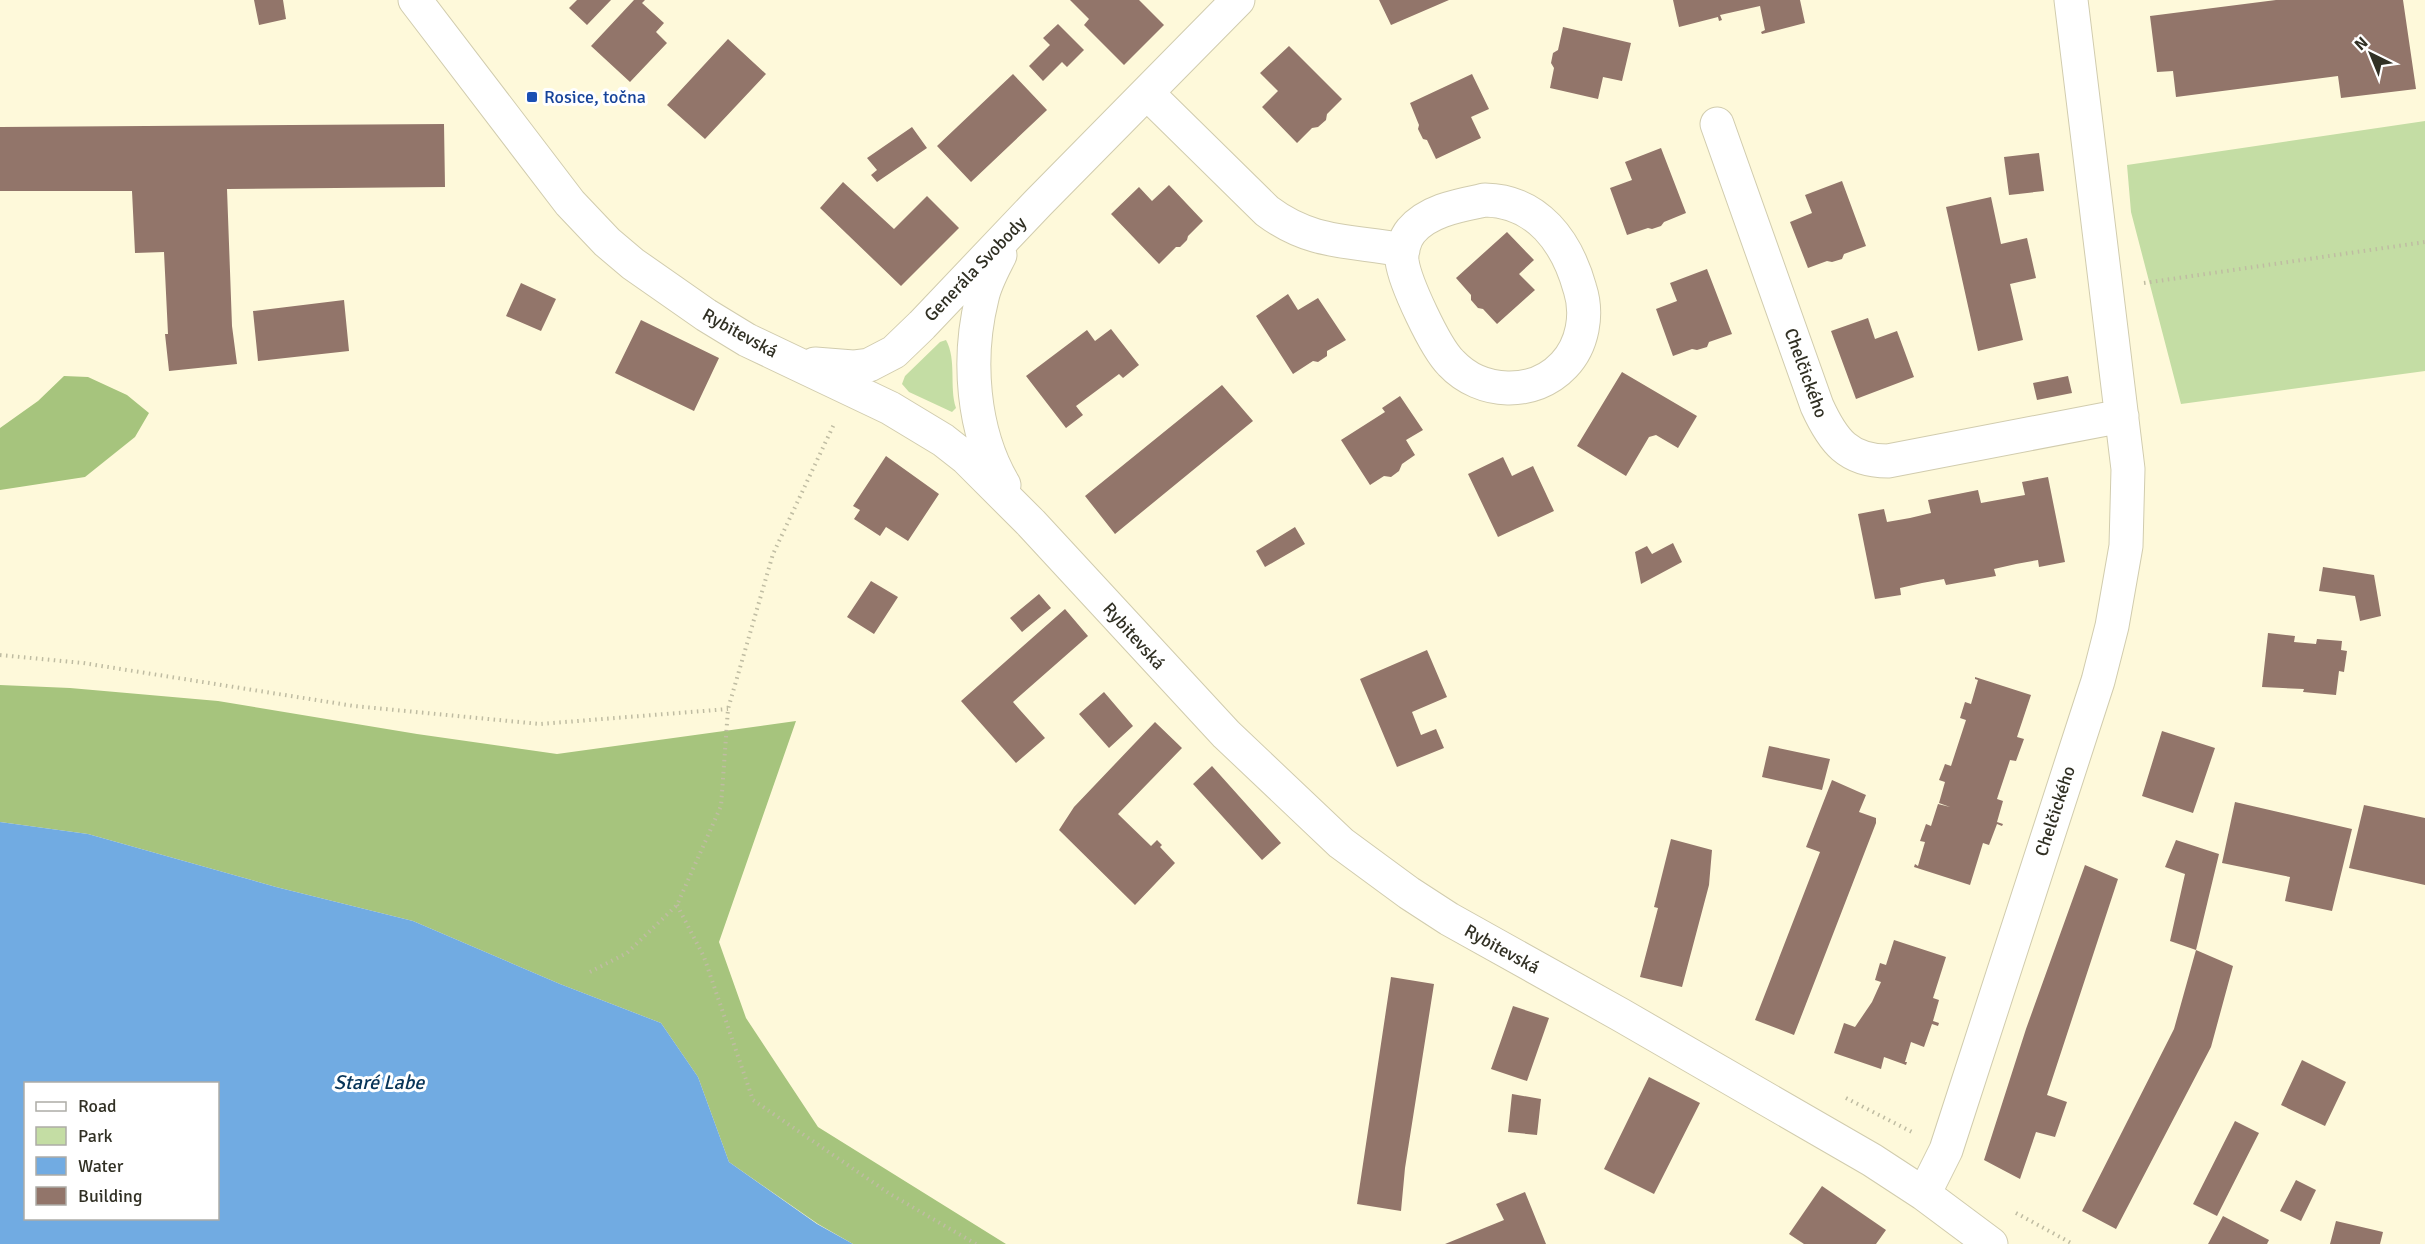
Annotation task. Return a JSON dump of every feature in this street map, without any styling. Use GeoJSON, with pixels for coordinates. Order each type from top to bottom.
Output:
{"type":"FeatureCollection","features":[{"type":"Feature","properties":{"kind":"street","name":"Rybitevská"},"geometry":{"type":"LineString","coordinates":[[415,0],[570,203],[589,224],[633,264],[747,340],[890,408],[943,440],[989,478],[1226,734],[1341,843],[1376,870],[1449,919],[1641,1026],[1872,1160],[1924,1194],[1991,1244]]}},
{"type":"Feature","properties":{"kind":"street","name":"Generála Svobody"},"geometry":{"type":"LineString","coordinates":[[770,350],[800,361],[837,368],[869,364],[894,351],[1238,0]]}},
{"type":"Feature","properties":{"kind":"street","name":"Chelčického"},"geometry":{"type":"LineString","coordinates":[[1924,1194],[1946,1150],[2098,681],[2121,585],[2128,508],[2128,469],[2072,0]]}},
{"type":"Feature","properties":{"kind":"street"},"geometry":{"type":"LineString","coordinates":[[1147,93],[1268,211],[1284,223],[1296,230],[1327,240],[1403,250]]}},
{"type":"Feature","properties":{"kind":"street","name":"Chelčického"},"geometry":{"type":"LineString","coordinates":[[1717,124],[1817,406],[1826,426],[1845,449],[1859,458],[1888,461],[2122,416]]}},
{"type":"Feature","properties":{"kind":"street"},"geometry":{"type":"LineString","coordinates":[[1485,200],[1503,200],[1520,206],[1537,217],[1551,230],[1565,251],[1582,293],[1585,311],[1582,328],[1579,342],[1569,360],[1556,374],[1540,383],[1521,388],[1483,384],[1467,375],[1452,364],[1441,351],[1408,283],[1402,259],[1403,250],[1410,231],[1419,223],[1432,215],[1458,205],[1485,200]]}},
{"type":"Feature","properties":{"kind":"street"},"geometry":{"type":"LineString","coordinates":[[1031,523],[1004,486],[989,454],[979,413],[974,363],[976,327],[982,295],[1006,244],[1038,203]]}},
{"type":"Feature","properties":{"kind":"path"},"geometry":{"type":"LineString","coordinates":[[2107,286],[2425,242]]}},
{"type":"Feature","properties":{"kind":"path"},"geometry":{"type":"LineString","coordinates":[[590,972],[627,953],[677,905],[721,806],[728,709],[773,554],[836,421]]}},
{"type":"Feature","properties":{"kind":"path"},"geometry":{"type":"LineString","coordinates":[[0,655],[83,663],[354,706],[540,724],[728,709]]}},
{"type":"Feature","properties":{"kind":"path"},"geometry":{"type":"LineString","coordinates":[[677,905],[704,957],[753,1100],[890,1194],[976,1244]]}},
{"type":"Feature","properties":{"kind":"path"},"geometry":{"type":"LineString","coordinates":[[1843,1097],[1946,1150]]}},
{"type":"Feature","properties":{"kind":"path"},"geometry":{"type":"LineString","coordinates":[[2006,1208],[2073,1244]]}},
{"type":"Feature","properties":{"kind":"green space"},"geometry":{"type":"Polygon","coordinates":[[[2425,121],[2425,371],[2181,404],[2131,212],[2127,165],[2425,121]]]}},
{"type":"Feature","properties":{"kind":"green space"},"geometry":{"type":"Polygon","coordinates":[[[946,340],[951,356],[956,408],[952,412],[909,392],[902,384],[905,376],[940,342],[946,340]]]}},
{"type":"Feature","properties":{"kind":"green space"},"geometry":{"type":"Polygon","coordinates":[[[64,376],[88,377],[127,395],[149,413],[135,437],[85,477],[0,490],[0,428],[38,401],[64,376]]]}},
{"type":"Feature","properties":{"kind":"green space"},"geometry":{"type":"Polygon","coordinates":[[[0,685],[70,688],[218,701],[417,734],[557,754],[796,721],[719,942],[746,1018],[818,1127],[1006,1244],[853,1244],[818,1224],[729,1162],[698,1077],[661,1023],[560,984],[413,921],[276,887],[88,834],[0,822],[0,685]]]}},
{"type":"Feature","properties":{"kind":"water","name":"Staré Labe"},"geometry":{"type":"Polygon","coordinates":[[[0,822],[88,834],[276,887],[413,921],[560,984],[661,1023],[698,1077],[729,1162],[817,1224],[853,1244],[0,1244],[0,822]]]}},
{"type":"Feature","properties":{"kind":"building"},"geometry":{"type":"Polygon","coordinates":[[[254,0],[283,0],[286,19],[259,25],[254,0]]]}},
{"type":"Feature","properties":{"kind":"building"},"geometry":{"type":"Polygon","coordinates":[[[577,0],[611,0],[587,25],[569,8],[577,0]]]}},
{"type":"Feature","properties":{"kind":"building"},"geometry":{"type":"Polygon","coordinates":[[[634,0],[645,0],[642,3],[664,23],[656,32],[667,43],[630,82],[591,46],[634,0]]]}},
{"type":"Feature","properties":{"kind":"building"},"geometry":{"type":"Polygon","coordinates":[[[1070,0],[1139,0],[1164,25],[1124,65],[1084,25],[1089,19],[1070,0]]]}},
{"type":"Feature","properties":{"kind":"building"},"geometry":{"type":"Polygon","coordinates":[[[1379,0],[1449,0],[1391,25],[1379,0]]]}},
{"type":"Feature","properties":{"kind":"building"},"geometry":{"type":"Polygon","coordinates":[[[1673,0],[1800,0],[1805,23],[1762,34],[1761,32],[1765,30],[1760,6],[1720,15],[1722,20],[1719,21],[1718,17],[1679,27],[1673,0]]]}},
{"type":"Feature","properties":{"kind":"building"},"geometry":{"type":"Polygon","coordinates":[[[2276,0],[2403,0],[2416,89],[2341,98],[2338,76],[2176,97],[2173,71],[2157,72],[2150,16],[2276,0]]]}},
{"type":"Feature","properties":{"kind":"building"},"geometry":{"type":"Polygon","coordinates":[[[1058,24],[1084,50],[1067,67],[1062,62],[1043,81],[1029,66],[1050,45],[1043,38],[1058,24]]]}},
{"type":"Feature","properties":{"kind":"building"},"geometry":{"type":"Polygon","coordinates":[[[1563,27],[1631,43],[1622,81],[1603,77],[1598,99],[1550,88],[1554,68],[1551,63],[1553,53],[1558,50],[1563,27]]]}},
{"type":"Feature","properties":{"kind":"building"},"geometry":{"type":"Polygon","coordinates":[[[728,39],[766,74],[705,139],[667,105],[728,39]]]}},
{"type":"Feature","properties":{"kind":"building"},"geometry":{"type":"Polygon","coordinates":[[[1289,46],[1342,99],[1327,114],[1326,120],[1318,127],[1312,128],[1297,143],[1262,107],[1278,91],[1260,73],[1289,46]]]}},
{"type":"Feature","properties":{"kind":"building"},"geometry":{"type":"Polygon","coordinates":[[[1013,74],[1047,110],[971,182],[937,146],[1013,74]]]}},
{"type":"Feature","properties":{"kind":"building"},"geometry":{"type":"Polygon","coordinates":[[[1472,74],[1489,109],[1471,117],[1481,138],[1436,159],[1427,140],[1423,139],[1418,129],[1419,125],[1410,103],[1472,74]]]}},
{"type":"Feature","properties":{"kind":"building"},"geometry":{"type":"Polygon","coordinates":[[[444,124],[445,187],[227,189],[232,326],[237,364],[169,371],[165,334],[168,334],[164,252],[135,253],[132,191],[0,191],[0,127],[444,124]]]}},
{"type":"Feature","properties":{"kind":"building"},"geometry":{"type":"Polygon","coordinates":[[[912,127],[927,148],[877,182],[871,175],[877,170],[867,158],[912,127]]]}},
{"type":"Feature","properties":{"kind":"building"},"geometry":{"type":"Polygon","coordinates":[[[1661,148],[1686,213],[1664,222],[1661,226],[1627,235],[1610,188],[1632,180],[1625,162],[1661,148]]]}},
{"type":"Feature","properties":{"kind":"building"},"geometry":{"type":"Polygon","coordinates":[[[2039,153],[2044,191],[2009,195],[2004,157],[2039,153]]]}},
{"type":"Feature","properties":{"kind":"building"},"geometry":{"type":"Polygon","coordinates":[[[1842,181],[1866,246],[1844,254],[1842,259],[1827,261],[1808,268],[1790,222],[1812,213],[1805,195],[1842,181]]]}},
{"type":"Feature","properties":{"kind":"building"},"geometry":{"type":"Polygon","coordinates":[[[843,182],[894,229],[927,196],[959,228],[901,286],[820,208],[843,182]]]}},
{"type":"Feature","properties":{"kind":"building"},"geometry":{"type":"Polygon","coordinates":[[[1169,185],[1203,221],[1180,247],[1176,247],[1159,264],[1111,214],[1139,187],[1152,201],[1169,185]]]}},
{"type":"Feature","properties":{"kind":"building"},"geometry":{"type":"Polygon","coordinates":[[[1991,197],[2001,244],[2027,238],[2036,278],[2010,284],[2023,340],[1978,351],[1946,207],[1991,197]]]}},
{"type":"Feature","properties":{"kind":"building"},"geometry":{"type":"Polygon","coordinates":[[[1507,232],[1534,260],[1519,274],[1535,290],[1497,324],[1483,309],[1478,308],[1471,300],[1471,295],[1456,278],[1507,232]]]}},
{"type":"Feature","properties":{"kind":"building"},"geometry":{"type":"Polygon","coordinates":[[[1707,269],[1732,334],[1709,342],[1707,347],[1692,349],[1673,356],[1656,309],[1677,301],[1670,283],[1707,269]]]}},
{"type":"Feature","properties":{"kind":"building"},"geometry":{"type":"Polygon","coordinates":[[[521,283],[556,299],[541,331],[506,316],[521,283]]]}},
{"type":"Feature","properties":{"kind":"building"},"geometry":{"type":"Polygon","coordinates":[[[1288,294],[1298,310],[1318,298],[1346,340],[1327,351],[1327,356],[1318,362],[1313,361],[1293,374],[1256,316],[1288,294]]]}},
{"type":"Feature","properties":{"kind":"building"},"geometry":{"type":"Polygon","coordinates":[[[344,300],[349,351],[258,361],[253,311],[344,300]]]}},
{"type":"Feature","properties":{"kind":"building"},"geometry":{"type":"Polygon","coordinates":[[[1868,318],[1875,339],[1897,331],[1914,377],[1856,399],[1831,331],[1868,318]]]}},
{"type":"Feature","properties":{"kind":"building"},"geometry":{"type":"Polygon","coordinates":[[[641,320],[719,358],[694,411],[615,373],[641,320]]]}},
{"type":"Feature","properties":{"kind":"building"},"geometry":{"type":"Polygon","coordinates":[[[1111,329],[1139,365],[1123,378],[1119,374],[1076,406],[1083,415],[1066,428],[1026,376],[1087,330],[1095,341],[1111,329]]]}},
{"type":"Feature","properties":{"kind":"building"},"geometry":{"type":"Polygon","coordinates":[[[1622,372],[1697,416],[1678,448],[1656,435],[1649,437],[1626,476],[1577,446],[1622,372]]]}},
{"type":"Feature","properties":{"kind":"building"},"geometry":{"type":"Polygon","coordinates":[[[2068,376],[2072,393],[2037,400],[2033,383],[2068,376]]]}},
{"type":"Feature","properties":{"kind":"building"},"geometry":{"type":"Polygon","coordinates":[[[1222,385],[1253,421],[1115,534],[1085,496],[1222,385]]]}},
{"type":"Feature","properties":{"kind":"building"},"geometry":{"type":"Polygon","coordinates":[[[1400,396],[1423,430],[1406,440],[1415,455],[1402,464],[1399,471],[1391,477],[1384,476],[1370,485],[1341,440],[1385,412],[1382,408],[1400,396]]]}},
{"type":"Feature","properties":{"kind":"building"},"geometry":{"type":"Polygon","coordinates":[[[886,456],[939,494],[908,541],[886,527],[880,536],[854,519],[860,510],[853,506],[886,456]]]}},
{"type":"Feature","properties":{"kind":"building"},"geometry":{"type":"Polygon","coordinates":[[[1503,457],[1512,476],[1533,466],[1554,511],[1498,537],[1468,474],[1503,457]]]}},
{"type":"Feature","properties":{"kind":"building"},"geometry":{"type":"Polygon","coordinates":[[[2048,477],[2065,562],[2039,567],[2038,560],[2016,564],[1994,569],[1996,576],[1946,585],[1944,579],[1922,583],[1900,588],[1901,595],[1875,599],[1858,514],[1884,509],[1887,522],[1910,518],[1931,513],[1928,500],[1978,490],[1981,503],[2025,495],[2022,482],[2048,477]]]}},
{"type":"Feature","properties":{"kind":"building"},"geometry":{"type":"Polygon","coordinates":[[[1295,527],[1305,544],[1265,567],[1256,551],[1295,527]]]}},
{"type":"Feature","properties":{"kind":"building"},"geometry":{"type":"Polygon","coordinates":[[[1673,543],[1682,562],[1641,584],[1635,552],[1647,546],[1652,554],[1673,543]]]}},
{"type":"Feature","properties":{"kind":"building"},"geometry":{"type":"Polygon","coordinates":[[[2323,567],[2374,575],[2381,616],[2360,621],[2355,596],[2319,591],[2323,567]]]}},
{"type":"Feature","properties":{"kind":"building"},"geometry":{"type":"Polygon","coordinates":[[[871,581],[898,597],[874,634],[847,617],[871,581]]]}},
{"type":"Feature","properties":{"kind":"building"},"geometry":{"type":"Polygon","coordinates":[[[1039,594],[1051,608],[1022,632],[1010,618],[1039,594]]]}},
{"type":"Feature","properties":{"kind":"building"},"geometry":{"type":"Polygon","coordinates":[[[1065,609],[1088,636],[1013,702],[1045,738],[1016,763],[961,701],[1065,609]]]}},
{"type":"Feature","properties":{"kind":"building"},"geometry":{"type":"Polygon","coordinates":[[[2268,633],[2295,636],[2294,642],[2316,644],[2317,639],[2342,641],[2341,650],[2347,651],[2344,672],[2339,671],[2336,695],[2303,692],[2304,689],[2262,687],[2268,633]]]}},
{"type":"Feature","properties":{"kind":"building"},"geometry":{"type":"Polygon","coordinates":[[[1427,650],[1447,697],[1412,712],[1421,735],[1436,729],[1444,748],[1397,767],[1360,679],[1427,650]]]}},
{"type":"Feature","properties":{"kind":"building"},"geometry":{"type":"Polygon","coordinates":[[[1975,677],[2031,695],[2017,737],[2024,739],[2016,761],[2010,760],[1997,799],[2003,801],[1997,822],[2003,824],[2002,826],[1997,824],[1989,845],[1983,843],[1970,885],[1914,867],[1915,864],[1918,866],[1925,842],[1920,841],[1926,824],[1931,826],[1938,804],[1950,807],[1939,803],[1945,782],[1939,780],[1945,764],[1951,766],[1966,720],[1960,718],[1965,702],[1971,704],[1978,680],[1975,677]]]}},
{"type":"Feature","properties":{"kind":"building"},"geometry":{"type":"Polygon","coordinates":[[[1104,692],[1133,726],[1109,748],[1079,714],[1104,692]]]}},
{"type":"Feature","properties":{"kind":"building"},"geometry":{"type":"Polygon","coordinates":[[[1155,722],[1182,748],[1118,814],[1151,846],[1157,840],[1162,845],[1160,847],[1175,863],[1135,905],[1059,830],[1074,807],[1155,722]]]}},
{"type":"Feature","properties":{"kind":"building"},"geometry":{"type":"Polygon","coordinates":[[[2162,731],[2215,748],[2193,813],[2142,796],[2162,731]]]}},
{"type":"Feature","properties":{"kind":"building"},"geometry":{"type":"Polygon","coordinates":[[[1769,746],[1830,759],[1822,790],[1762,777],[1769,746]]]}},
{"type":"Feature","properties":{"kind":"building"},"geometry":{"type":"Polygon","coordinates":[[[1212,766],[1281,843],[1262,860],[1193,784],[1212,766]]]}},
{"type":"Feature","properties":{"kind":"building"},"geometry":{"type":"Polygon","coordinates":[[[1832,780],[1866,795],[1859,812],[1876,818],[1876,823],[1794,1035],[1755,1020],[1820,852],[1806,847],[1832,780]]]}},
{"type":"Feature","properties":{"kind":"building"},"geometry":{"type":"Polygon","coordinates":[[[2235,802],[2352,829],[2332,911],[2285,901],[2290,877],[2222,863],[2235,802]]]}},
{"type":"Feature","properties":{"kind":"building"},"geometry":{"type":"Polygon","coordinates":[[[2364,805],[2425,818],[2425,885],[2349,868],[2364,805]]]}},
{"type":"Feature","properties":{"kind":"building"},"geometry":{"type":"Polygon","coordinates":[[[1671,839],[1712,850],[1709,885],[1682,987],[1640,977],[1658,908],[1654,907],[1671,839]]]}},
{"type":"Feature","properties":{"kind":"building"},"geometry":{"type":"Polygon","coordinates":[[[2176,840],[2219,854],[2196,950],[2170,941],[2185,874],[2165,867],[2176,840]]]}},
{"type":"Feature","properties":{"kind":"building"},"geometry":{"type":"Polygon","coordinates":[[[2085,865],[2118,879],[2047,1095],[2067,1102],[2055,1137],[2036,1132],[2020,1179],[1984,1160],[2026,1029],[2085,865]]]}},
{"type":"Feature","properties":{"kind":"building"},"geometry":{"type":"Polygon","coordinates":[[[1894,940],[1946,957],[1933,998],[1939,1000],[1933,1021],[1939,1023],[1938,1026],[1932,1024],[1924,1047],[1911,1042],[1906,1065],[1884,1057],[1881,1069],[1834,1053],[1844,1023],[1855,1027],[1872,1002],[1881,982],[1875,980],[1880,963],[1886,965],[1894,940]]]}},
{"type":"Feature","properties":{"kind":"building"},"geometry":{"type":"Polygon","coordinates":[[[2196,950],[2233,966],[2211,1047],[2116,1229],[2082,1211],[2174,1029],[2196,950]]]}},
{"type":"Feature","properties":{"kind":"building"},"geometry":{"type":"Polygon","coordinates":[[[1391,977],[1434,984],[1405,1168],[1401,1211],[1357,1204],[1391,977]]]}},
{"type":"Feature","properties":{"kind":"building"},"geometry":{"type":"Polygon","coordinates":[[[1513,1006],[1549,1018],[1527,1081],[1491,1069],[1513,1006]]]}},
{"type":"Feature","properties":{"kind":"building"},"geometry":{"type":"Polygon","coordinates":[[[2302,1060],[2346,1082],[2325,1126],[2281,1105],[2302,1060]]]}},
{"type":"Feature","properties":{"kind":"building"},"geometry":{"type":"Polygon","coordinates":[[[1649,1077],[1700,1103],[1654,1194],[1604,1169],[1649,1077]]]}},
{"type":"Feature","properties":{"kind":"building"},"geometry":{"type":"Polygon","coordinates":[[[1512,1094],[1541,1099],[1537,1135],[1508,1132],[1512,1094]]]}},
{"type":"Feature","properties":{"kind":"building"},"geometry":{"type":"Polygon","coordinates":[[[2235,1121],[2259,1133],[2217,1216],[2193,1204],[2235,1121]]]}},
{"type":"Feature","properties":{"kind":"building"},"geometry":{"type":"Polygon","coordinates":[[[2296,1180],[2316,1190],[2301,1221],[2280,1211],[2296,1180]]]}},
{"type":"Feature","properties":{"kind":"building"},"geometry":{"type":"Polygon","coordinates":[[[1822,1186],[1886,1230],[1876,1244],[1804,1244],[1789,1234],[1822,1186]]]}},
{"type":"Feature","properties":{"kind":"building"},"geometry":{"type":"Polygon","coordinates":[[[1525,1192],[1546,1244],[1445,1244],[1504,1220],[1496,1204],[1525,1192]]]}},
{"type":"Feature","properties":{"kind":"building"},"geometry":{"type":"Polygon","coordinates":[[[2223,1216],[2269,1240],[2267,1244],[2208,1244],[2223,1216]]]}},
{"type":"Feature","properties":{"kind":"building"},"geometry":{"type":"Polygon","coordinates":[[[2336,1221],[2383,1232],[2380,1244],[2330,1244],[2336,1221]]]}},
{"type":"Feature","properties":{"kind":"place","name":"Rosice, točna"},"geometry":{"type":"Point","coordinates":[532,97]}}]}
